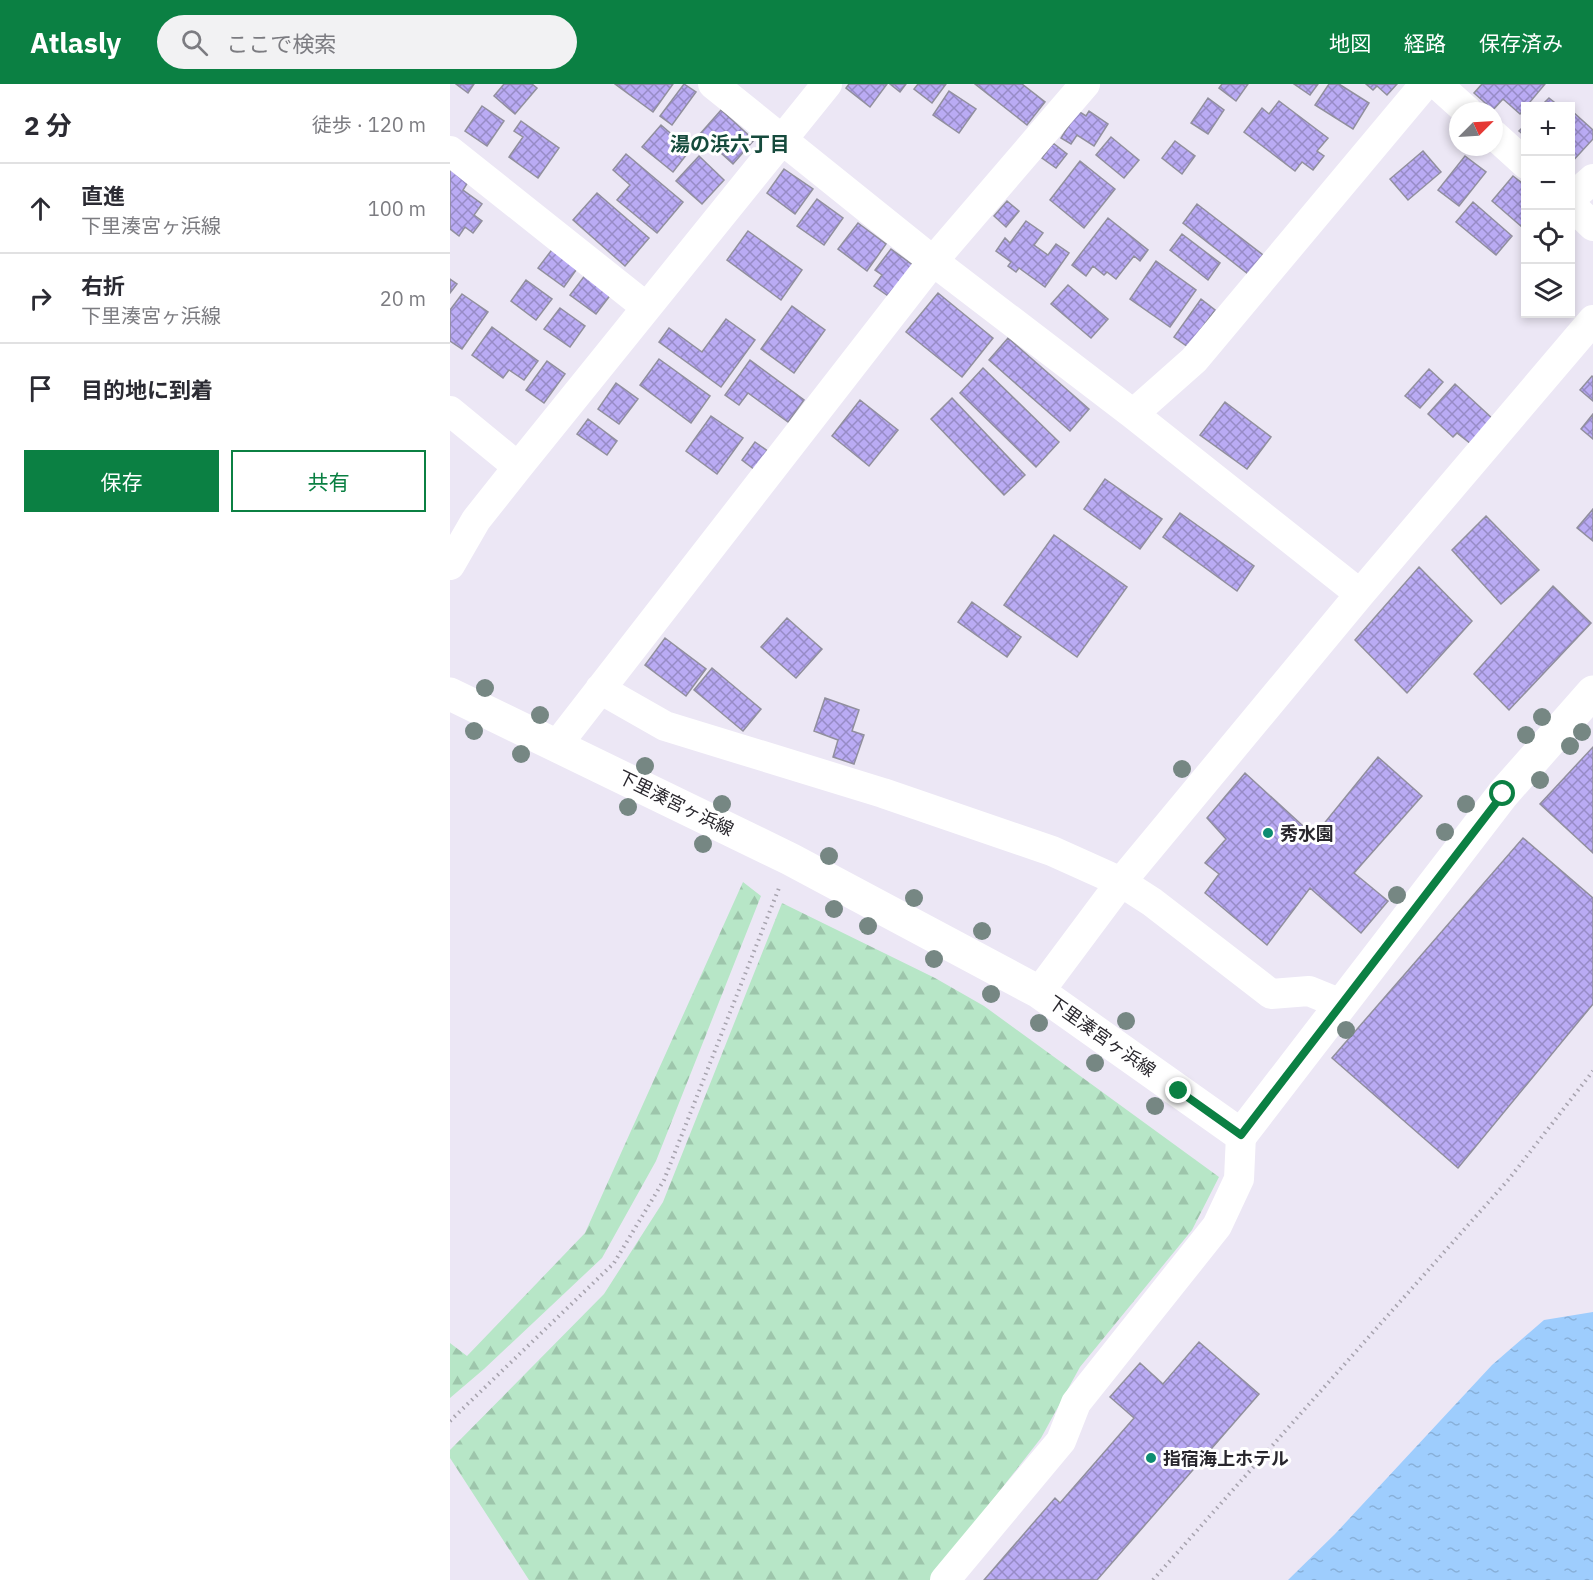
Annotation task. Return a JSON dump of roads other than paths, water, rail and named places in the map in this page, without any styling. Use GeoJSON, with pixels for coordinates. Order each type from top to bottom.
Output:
{"type":"FeatureCollection","features":[{"type":"Feature","properties":{"kind":"main road"},"geometry":{"type":"LineString","coordinates":[[1241,1135],[1503,794],[1593,692]]}},
{"type":"Feature","properties":{"kind":"main road","name":"下里湊宮ヶ浜線"},"geometry":{"type":"LineString","coordinates":[[450,694],[790,859],[1039,992],[1241,1135]]}},
{"type":"Feature","properties":{"kind":"street"},"geometry":{"type":"LineString","coordinates":[[713,84],[933,261],[1133,414],[1360,594]]}},
{"type":"Feature","properties":{"kind":"street"},"geometry":{"type":"LineString","coordinates":[[450,565],[476,520],[518,466],[827,84]]}},
{"type":"Feature","properties":{"kind":"street"},"geometry":{"type":"LineString","coordinates":[[557,745],[933,261],[1084,84]]}},
{"type":"Feature","properties":{"kind":"street"},"geometry":{"type":"LineString","coordinates":[[1133,414],[1194,360],[1425,84]]}},
{"type":"Feature","properties":{"kind":"street"},"geometry":{"type":"LineString","coordinates":[[1437,84],[1457,102]]}},
{"type":"Feature","properties":{"kind":"street"},"geometry":{"type":"LineString","coordinates":[[1503,143],[1521,159]]}},
{"type":"Feature","properties":{"kind":"street"},"geometry":{"type":"LineString","coordinates":[[450,151],[646,307]]}},
{"type":"Feature","properties":{"kind":"street"},"geometry":{"type":"LineString","coordinates":[[1575,195],[1593,179]]}},
{"type":"Feature","properties":{"kind":"street"},"geometry":{"type":"LineString","coordinates":[[1575,209],[1593,226]]}},
{"type":"Feature","properties":{"kind":"street"},"geometry":{"type":"LineString","coordinates":[[1039,992],[1121,882],[1360,594],[1593,320]]}},
{"type":"Feature","properties":{"kind":"street"},"geometry":{"type":"LineString","coordinates":[[450,411],[518,466]]}},
{"type":"Feature","properties":{"kind":"street"},"geometry":{"type":"LineString","coordinates":[[600,689],[665,726],[883,793],[1052,851],[1121,882],[1152,902],[1271,994],[1308,991],[1341,1004]]}},
{"type":"Feature","properties":{"kind":"street"},"geometry":{"type":"LineString","coordinates":[[945,1580],[1061,1440],[1076,1403],[1217,1226],[1239,1179],[1241,1135]]}},
{"type":"Feature","properties":{"kind":"water"},"geometry":{"type":"Polygon","coordinates":[[[1593,1312],[1593,1580],[1288,1580],[1335,1534],[1492,1365],[1544,1320],[1593,1312]]]}},
{"type":"Feature","properties":{"kind":"place","name":"秀水園"},"geometry":{"type":"Point","coordinates":[1268,833]}},
{"type":"Feature","properties":{"kind":"place","name":"指宿海上ホテル"},"geometry":{"type":"Point","coordinates":[1151,1458]}},
{"type":"Feature","properties":{"kind":"district","name":"湯の浜六丁目"},"geometry":{"type":"Point","coordinates":[730,143]}}]}
